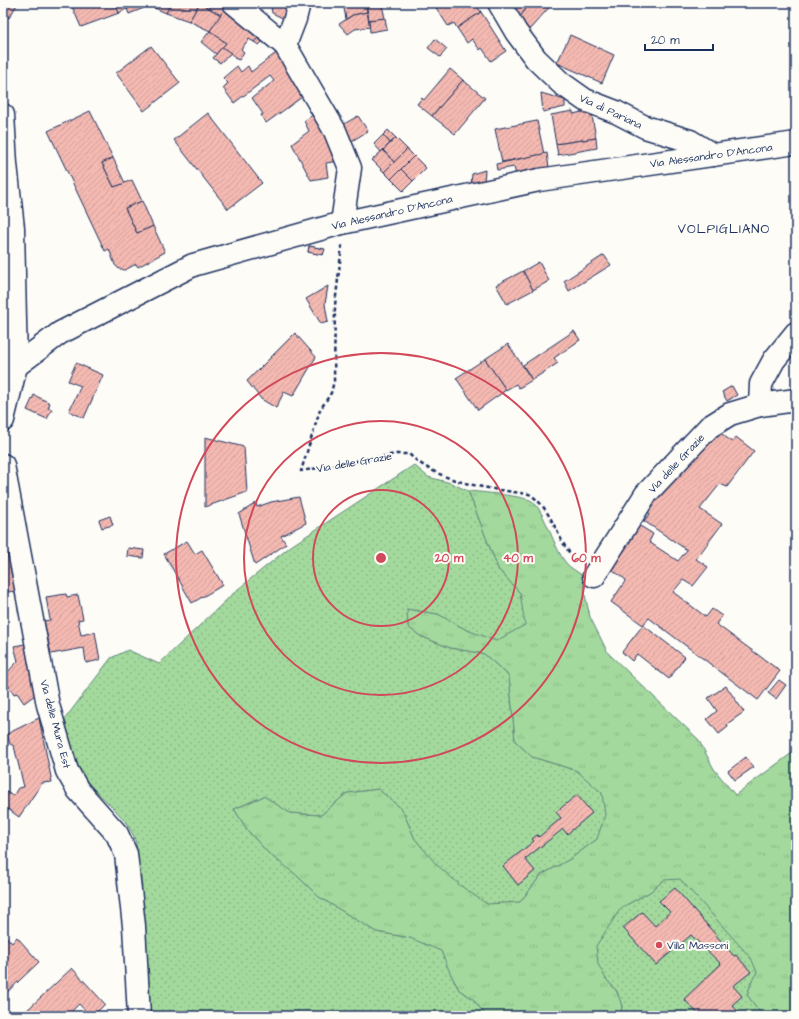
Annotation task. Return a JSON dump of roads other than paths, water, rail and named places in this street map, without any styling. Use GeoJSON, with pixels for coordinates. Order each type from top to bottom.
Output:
{"type":"FeatureCollection","features":[{"type":"Feature","properties":{"kind":"street"},"geometry":{"type":"LineString","coordinates":[[234,3],[285,45],[334,131],[350,168],[342,223]]}},
{"type":"Feature","properties":{"kind":"street"},"geometry":{"type":"LineString","coordinates":[[285,45],[295,19],[299,3]]}},
{"type":"Feature","properties":{"kind":"street","name":"Via di Pariana"},"geometry":{"type":"LineString","coordinates":[[499,3],[516,32],[536,59],[561,83],[585,100],[616,112],[645,127],[690,141],[713,155]]}},
{"type":"Feature","properties":{"kind":"street"},"geometry":{"type":"LineString","coordinates":[[3,115],[16,366],[3,420]]}},
{"type":"Feature","properties":{"kind":"street","name":"Via Alessandro D'Ancona"},"geometry":{"type":"LineString","coordinates":[[16,366],[60,333],[193,265],[342,223],[539,180],[796,143]]}},
{"type":"Feature","properties":{"kind":"street"},"geometry":{"type":"LineString","coordinates":[[760,406],[761,384],[774,360],[796,332]]}},
{"type":"Feature","properties":{"kind":"street","name":"Via delle Grazie"},"geometry":{"type":"LineString","coordinates":[[594,576],[646,494],[709,427],[730,414],[760,406],[796,400]]}},
{"type":"Feature","properties":{"kind":"street","name":"Via delle Mura Est"},"geometry":{"type":"LineString","coordinates":[[3,465],[48,705],[67,771],[78,790],[118,834],[126,854],[134,926],[139,1016]]}},
{"type":"Feature","properties":{"kind":"place","name":"Villa Massoni"},"geometry":{"type":"Point","coordinates":[659,945]}},
{"type":"Feature","properties":{"kind":"district","name":"VOLPIGLIANO"},"geometry":{"type":"Point","coordinates":[724,228]}}]}
